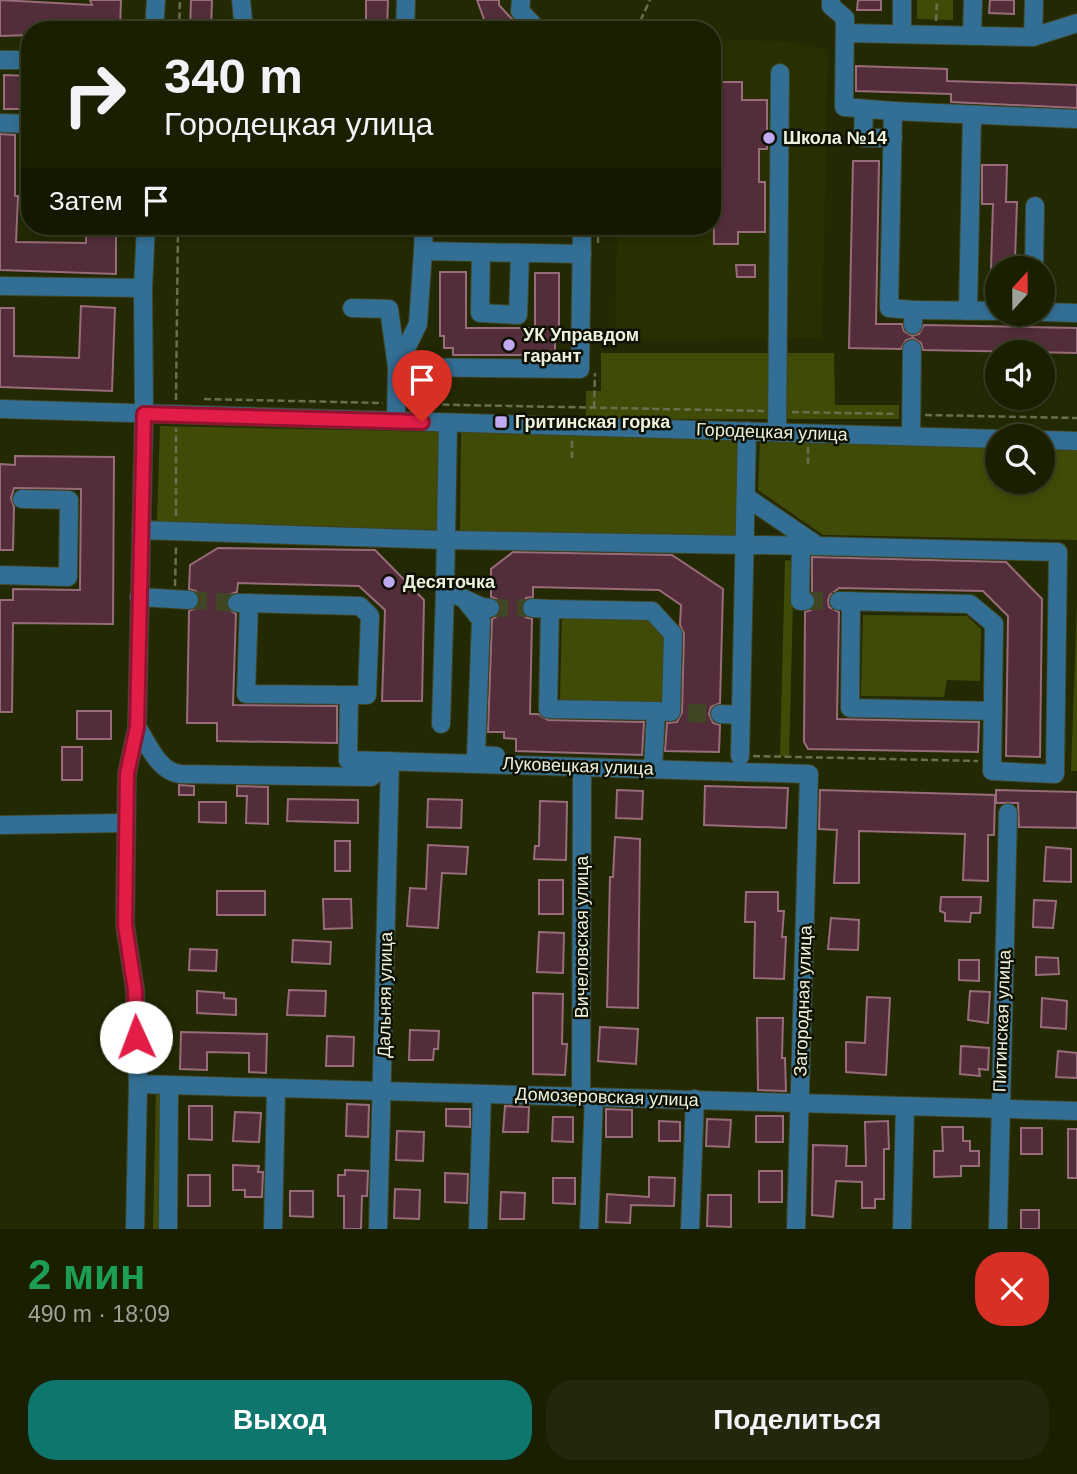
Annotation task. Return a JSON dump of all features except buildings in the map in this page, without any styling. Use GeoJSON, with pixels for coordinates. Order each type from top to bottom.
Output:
{"type":"FeatureCollection","features":[{"type":"Feature","properties":{"kind":"street"},"geometry":{"type":"LineString","coordinates":[[155,21],[156,0]]}},
{"type":"Feature","properties":{"kind":"street"},"geometry":{"type":"LineString","coordinates":[[242,0],[243,21]]}},
{"type":"Feature","properties":{"kind":"street"},"geometry":{"type":"LineString","coordinates":[[405,21],[406,0]]}},
{"type":"Feature","properties":{"kind":"street"},"geometry":{"type":"LineString","coordinates":[[521,0],[520,11],[529,21]]}},
{"type":"Feature","properties":{"kind":"street"},"geometry":{"type":"LineString","coordinates":[[831,0],[831,6],[845,18],[844,107],[1077,120]]}},
{"type":"Feature","properties":{"kind":"street"},"geometry":{"type":"LineString","coordinates":[[902,0],[902,34]]}},
{"type":"Feature","properties":{"kind":"street"},"geometry":{"type":"LineString","coordinates":[[972,0],[972,36]]}},
{"type":"Feature","properties":{"kind":"street"},"geometry":{"type":"LineString","coordinates":[[1034,0],[1034,37]]}},
{"type":"Feature","properties":{"kind":"street"},"geometry":{"type":"LineString","coordinates":[[845,33],[1034,37],[1077,23]]}},
{"type":"Feature","properties":{"kind":"street"},"geometry":{"type":"LineString","coordinates":[[0,60],[21,60]]}},
{"type":"Feature","properties":{"kind":"street"},"geometry":{"type":"LineString","coordinates":[[777,432],[780,72]]}},
{"type":"Feature","properties":{"kind":"street"},"geometry":{"type":"LineString","coordinates":[[864,110],[863,138],[893,138]]}},
{"type":"Feature","properties":{"kind":"street"},"geometry":{"type":"LineString","coordinates":[[893,111],[889,308],[913,317],[985,312]]}},
{"type":"Feature","properties":{"kind":"street"},"geometry":{"type":"LineString","coordinates":[[968,311],[972,115]]}},
{"type":"Feature","properties":{"kind":"street"},"geometry":{"type":"LineString","coordinates":[[0,123],[21,124]]}},
{"type":"Feature","properties":{"kind":"street"},"geometry":{"type":"LineString","coordinates":[[1034,256],[1035,206]]}},
{"type":"Feature","properties":{"kind":"street"},"geometry":{"type":"LineString","coordinates":[[135,1229],[138,1084],[135,990],[125,925],[126,822],[127,774],[137,727],[146,235]]}},
{"type":"Feature","properties":{"kind":"street"},"geometry":{"type":"LineString","coordinates":[[397,367],[418,324],[424,235]]}},
{"type":"Feature","properties":{"kind":"street"},"geometry":{"type":"LineString","coordinates":[[397,367],[580,369],[582,235]]}},
{"type":"Feature","properties":{"kind":"street"},"geometry":{"type":"LineString","coordinates":[[423,251],[582,254]]}},
{"type":"Feature","properties":{"kind":"street"},"geometry":{"type":"LineString","coordinates":[[481,253],[480,313],[518,315],[520,254]]}},
{"type":"Feature","properties":{"kind":"street"},"geometry":{"type":"LineString","coordinates":[[0,286],[144,288]]}},
{"type":"Feature","properties":{"kind":"street"},"geometry":{"type":"LineString","coordinates":[[352,308],[389,309],[397,367],[396,412]]}},
{"type":"Feature","properties":{"kind":"street"},"geometry":{"type":"LineString","coordinates":[[1055,312],[1077,313]]}},
{"type":"Feature","properties":{"kind":"street"},"geometry":{"type":"LineString","coordinates":[[911,436],[912,349]]}},
{"type":"Feature","properties":{"kind":"street","name":"Городецкая улица"},"geometry":{"type":"LineString","coordinates":[[0,409],[144,414],[396,412],[448,423],[985,439]]}},
{"type":"Feature","properties":{"kind":"street"},"geometry":{"type":"LineString","coordinates":[[441,724],[448,423]]}},
{"type":"Feature","properties":{"kind":"street"},"geometry":{"type":"LineString","coordinates":[[740,756],[747,432]]}},
{"type":"Feature","properties":{"kind":"street"},"geometry":{"type":"LineString","coordinates":[[1055,440],[1077,441]]}},
{"type":"Feature","properties":{"kind":"street"},"geometry":{"type":"LineString","coordinates":[[746,496],[809,546]]}},
{"type":"Feature","properties":{"kind":"street"},"geometry":{"type":"LineString","coordinates":[[0,575],[68,577],[69,500],[22,499]]}},
{"type":"Feature","properties":{"kind":"street"},"geometry":{"type":"LineString","coordinates":[[141,530],[446,540],[1058,552],[1055,774],[992,771],[993,711],[994,624],[971,604],[845,601],[850,708],[993,711]]}},
{"type":"Feature","properties":{"kind":"street"},"geometry":{"type":"LineString","coordinates":[[805,601],[800,601],[809,546]]}},
{"type":"Feature","properties":{"kind":"street"},"geometry":{"type":"LineString","coordinates":[[445,590],[490,608]]}},
{"type":"Feature","properties":{"kind":"street"},"geometry":{"type":"LineString","coordinates":[[139,597],[189,600]]}},
{"type":"Feature","properties":{"kind":"street"},"geometry":{"type":"LineString","coordinates":[[466,600],[481,620],[476,755],[653,764],[672,712],[673,634],[652,611],[541,609],[548,709],[672,712]]}},
{"type":"Feature","properties":{"kind":"street"},"geometry":{"type":"LineString","coordinates":[[243,603],[360,606],[370,616],[368,695],[349,695],[246,694],[243,603]]}},
{"type":"Feature","properties":{"kind":"street","name":"Луковецкая улица"},"geometry":{"type":"LineString","coordinates":[[349,695],[348,760],[653,764],[809,774]]}},
{"type":"Feature","properties":{"kind":"street"},"geometry":{"type":"LineString","coordinates":[[720,714],[741,715]]}},
{"type":"Feature","properties":{"kind":"street"},"geometry":{"type":"LineString","coordinates":[[137,727],[160,764],[170,773],[371,778],[390,761]]}},
{"type":"Feature","properties":{"kind":"street","name":"Дальняя улица"},"geometry":{"type":"LineString","coordinates":[[378,1229],[390,761]]}},
{"type":"Feature","properties":{"kind":"street","name":"Загородная улица"},"geometry":{"type":"LineString","coordinates":[[796,1229],[809,774]]}},
{"type":"Feature","properties":{"kind":"street","name":"Вичеловская улица"},"geometry":{"type":"LineString","coordinates":[[582,778],[589,1229]]}},
{"type":"Feature","properties":{"kind":"street","name":"Питинская улица"},"geometry":{"type":"LineString","coordinates":[[998,1229],[1008,813]]}},
{"type":"Feature","properties":{"kind":"street"},"geometry":{"type":"LineString","coordinates":[[0,825],[126,822]]}},
{"type":"Feature","properties":{"kind":"street","name":"Домозеровская улица"},"geometry":{"type":"LineString","coordinates":[[138,1084],[1077,1111]]}},
{"type":"Feature","properties":{"kind":"street"},"geometry":{"type":"LineString","coordinates":[[168,1229],[169,1086]]}},
{"type":"Feature","properties":{"kind":"street"},"geometry":{"type":"LineString","coordinates":[[272,1229],[276,1089]]}},
{"type":"Feature","properties":{"kind":"street"},"geometry":{"type":"LineString","coordinates":[[478,1229],[482,1094]]}},
{"type":"Feature","properties":{"kind":"street"},"geometry":{"type":"LineString","coordinates":[[690,1229],[695,1100]]}},
{"type":"Feature","properties":{"kind":"street"},"geometry":{"type":"LineString","coordinates":[[902,1229],[905,1107]]}},
{"type":"Feature","properties":{"kind":"path"},"geometry":{"type":"LineString","coordinates":[[180,0],[180,21]]}},
{"type":"Feature","properties":{"kind":"path"},"geometry":{"type":"LineString","coordinates":[[640,21],[650,0]]}},
{"type":"Feature","properties":{"kind":"path"},"geometry":{"type":"LineString","coordinates":[[936,35],[937,0]]}},
{"type":"Feature","properties":{"kind":"path"},"geometry":{"type":"LineString","coordinates":[[204,399],[396,412],[778,412],[1077,418]]}},
{"type":"Feature","properties":{"kind":"path"},"geometry":{"type":"LineString","coordinates":[[740,756],[992,761]]}},
{"type":"Feature","properties":{"kind":"shaded area"},"geometry":{"type":"Polygon","coordinates":[[[917,0],[953,0],[953,20],[917,19],[917,0]]]}},
{"type":"Feature","properties":{"kind":"shaded area","name":"Школа №14"},"geometry":{"type":"Polygon","coordinates":[[[721,40],[785,41],[828,50],[822,339],[615,340],[617,235],[721,235],[721,40]]]}},
{"type":"Feature","properties":{"kind":"shaded area"},"geometry":{"type":"Polygon","coordinates":[[[601,353],[834,353],[835,405],[899,405],[899,419],[586,419],[586,391],[601,391],[601,353]]]}},
{"type":"Feature","properties":{"kind":"shaded area"},"geometry":{"type":"Polygon","coordinates":[[[160,426],[440,432],[438,530],[157,521],[160,426]]]}},
{"type":"Feature","properties":{"kind":"shaded area"},"geometry":{"type":"Polygon","coordinates":[[[461,432],[738,440],[736,536],[460,532],[461,432]]]}},
{"type":"Feature","properties":{"kind":"shaded area"},"geometry":{"type":"Polygon","coordinates":[[[760,440],[985,448],[985,494],[1055,494],[1055,450],[1077,451],[1077,540],[823,535],[758,490],[760,440]]]}},
{"type":"Feature","properties":{"kind":"shaded area"},"geometry":{"type":"Polygon","coordinates":[[[785,560],[794,561],[789,757],[780,756],[785,560]]]}},
{"type":"Feature","properties":{"kind":"shaded area"},"geometry":{"type":"Polygon","coordinates":[[[1077,603],[1077,771],[1071,771],[1077,603]]]}},
{"type":"Feature","properties":{"kind":"shaded area"},"geometry":{"type":"Polygon","coordinates":[[[562,613],[650,615],[669,635],[668,702],[560,700],[562,613]]]}},
{"type":"Feature","properties":{"kind":"shaded area"},"geometry":{"type":"Polygon","coordinates":[[[863,615],[967,616],[981,629],[980,681],[947,680],[944,697],[861,696],[863,615]]]}},
{"type":"Feature","properties":{"kind":"shaded area"},"geometry":{"type":"Polygon","coordinates":[[[156,1089],[166,1089],[165,1229],[153,1229],[156,1089]]]}},
{"type":"Feature","properties":{"kind":"tunnel"},"geometry":{"type":"LineString","coordinates":[[189,600],[237,603]]}},
{"type":"Feature","properties":{"kind":"tunnel"},"geometry":{"type":"LineString","coordinates":[[805,601],[839,601]]}},
{"type":"Feature","properties":{"kind":"tunnel"},"geometry":{"type":"LineString","coordinates":[[490,608],[532,608]]}},
{"type":"Feature","properties":{"kind":"tunnel"},"geometry":{"type":"LineString","coordinates":[[688,713],[720,714]]}},
{"type":"Feature","properties":{"kind":"place","name":"Школа №14"},"geometry":{"type":"Point","coordinates":[769,138]}},
{"type":"Feature","properties":{"kind":"place","name":"УК Управдом гарант"},"geometry":{"type":"Point","coordinates":[509,345]}},
{"type":"Feature","properties":{"kind":"place","name":"Гритинская горка"},"geometry":{"type":"Point","coordinates":[501,422]}},
{"type":"Feature","properties":{"kind":"place","name":"Десяточка"},"geometry":{"type":"Point","coordinates":[389,582]}},
{"type":"Feature","properties":{"kind":"route"},"geometry":{"type":"LineString","coordinates":[[136,1037],[135,990],[125,925],[127,774],[137,727],[144,414],[422,422]]}}]}
